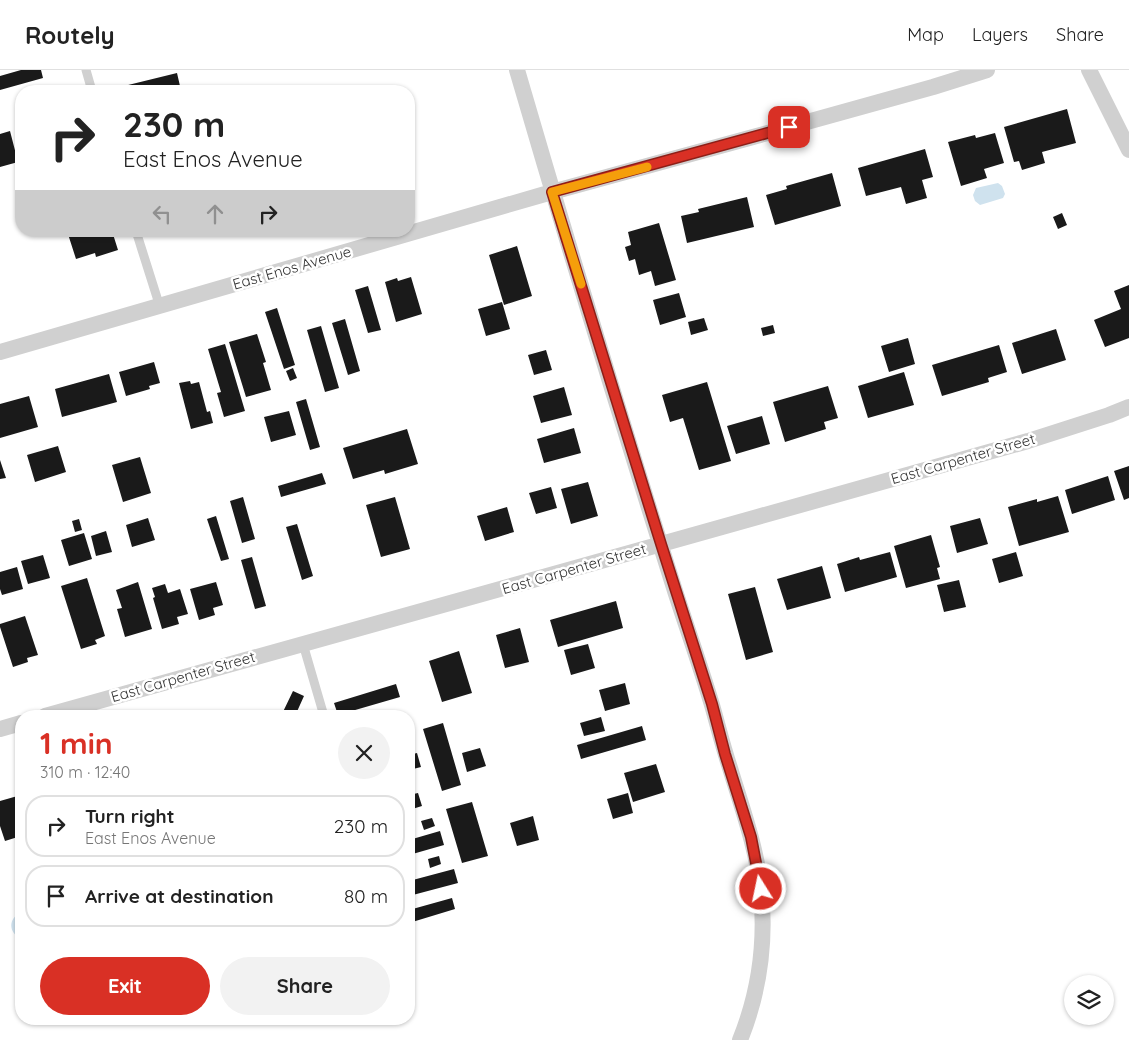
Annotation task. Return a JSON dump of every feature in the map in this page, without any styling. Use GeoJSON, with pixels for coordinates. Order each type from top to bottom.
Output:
{"type":"FeatureCollection","features":[{"type":"Feature","properties":{"kind":"street"},"geometry":{"type":"LineString","coordinates":[[517,70],[552,192],[712,704],[725,754],[751,837],[761,889],[763,914],[759,975],[754,1000],[740,1040]]}},
{"type":"Feature","properties":{"kind":"street","name":"East Enos Avenue"},"geometry":{"type":"LineString","coordinates":[[415,232],[552,192],[867,106],[988,70]]}},
{"type":"Feature","properties":{"kind":"street"},"geometry":{"type":"LineString","coordinates":[[1089,70],[1129,150]]}},
{"type":"Feature","properties":{"kind":"street","name":"East Enos Avenue"},"geometry":{"type":"LineString","coordinates":[[0,352],[399,237]]}},
{"type":"Feature","properties":{"kind":"street","name":"East Carpenter Street"},"geometry":{"type":"LineString","coordinates":[[66,710],[1028,441],[1129,407]]}},
{"type":"Feature","properties":{"kind":"street"},"geometry":{"type":"LineString","coordinates":[[0,729],[15,725]]}},
{"type":"Feature","properties":{"kind":"lane"},"geometry":{"type":"LineString","coordinates":[[86,70],[90,85]]}},
{"type":"Feature","properties":{"kind":"lane"},"geometry":{"type":"LineString","coordinates":[[138,237],[160,307]]}},
{"type":"Feature","properties":{"kind":"lane"},"geometry":{"type":"LineString","coordinates":[[303,644],[322,710]]}},
{"type":"Feature","properties":{"kind":"water"},"geometry":{"type":"Polygon","coordinates":[[[998,183],[1002,186],[1005,194],[1003,198],[980,205],[975,201],[973,195],[976,188],[998,183]]]}},
{"type":"Feature","properties":{"kind":"water"},"geometry":{"type":"Polygon","coordinates":[[[15,917],[15,934],[11,926],[15,917]]]}},
{"type":"Feature","properties":{"kind":"building"},"geometry":{"type":"Polygon","coordinates":[[[21,70],[41,70],[43,78],[0,90],[0,76],[21,70]]]}},
{"type":"Feature","properties":{"kind":"building"},"geometry":{"type":"Polygon","coordinates":[[[177,73],[180,85],[128,85],[177,73]]]}},
{"type":"Feature","properties":{"kind":"building"},"geometry":{"type":"Polygon","coordinates":[[[1067,109],[1076,143],[1042,152],[1045,163],[1022,170],[1019,161],[1014,162],[1004,127],[1067,109]]]}},
{"type":"Feature","properties":{"kind":"building"},"geometry":{"type":"Polygon","coordinates":[[[10,131],[15,150],[15,163],[0,167],[0,134],[10,131]]]}},
{"type":"Feature","properties":{"kind":"building"},"geometry":{"type":"Polygon","coordinates":[[[995,133],[1004,163],[984,169],[987,178],[961,186],[948,142],[975,135],[976,138],[995,133]]]}},
{"type":"Feature","properties":{"kind":"building"},"geometry":{"type":"Polygon","coordinates":[[[925,149],[933,177],[922,180],[927,198],[906,204],[901,187],[866,196],[858,168],[925,149]]]}},
{"type":"Feature","properties":{"kind":"building"},"geometry":{"type":"Polygon","coordinates":[[[832,173],[841,206],[775,225],[766,195],[787,189],[786,186],[832,173]]]}},
{"type":"Feature","properties":{"kind":"building"},"geometry":{"type":"Polygon","coordinates":[[[747,197],[754,227],[687,243],[681,216],[699,212],[698,209],[747,197]]]}},
{"type":"Feature","properties":{"kind":"building"},"geometry":{"type":"Polygon","coordinates":[[[1062,213],[1067,225],[1058,229],[1053,217],[1062,213]]]}},
{"type":"Feature","properties":{"kind":"building"},"geometry":{"type":"Polygon","coordinates":[[[659,223],[676,280],[655,286],[651,271],[639,275],[635,259],[629,261],[625,247],[631,245],[628,232],[659,223]]]}},
{"type":"Feature","properties":{"kind":"building"},"geometry":{"type":"Polygon","coordinates":[[[69,237],[114,237],[118,250],[96,257],[95,253],[76,259],[69,237]]]}},
{"type":"Feature","properties":{"kind":"building"},"geometry":{"type":"Polygon","coordinates":[[[517,246],[532,296],[504,305],[489,255],[517,246]]]}},
{"type":"Feature","properties":{"kind":"building"},"geometry":{"type":"Polygon","coordinates":[[[411,277],[422,314],[396,322],[385,282],[397,278],[398,281],[411,277]]]}},
{"type":"Feature","properties":{"kind":"building"},"geometry":{"type":"Polygon","coordinates":[[[1129,285],[1129,338],[1105,347],[1094,320],[1121,309],[1114,291],[1129,285]]]}},
{"type":"Feature","properties":{"kind":"building"},"geometry":{"type":"Polygon","coordinates":[[[368,286],[381,330],[368,333],[355,290],[368,286]]]}},
{"type":"Feature","properties":{"kind":"building"},"geometry":{"type":"Polygon","coordinates":[[[679,293],[686,317],[660,325],[653,300],[679,293]]]}},
{"type":"Feature","properties":{"kind":"building"},"geometry":{"type":"Polygon","coordinates":[[[502,302],[510,329],[486,336],[478,309],[502,302]]]}},
{"type":"Feature","properties":{"kind":"building"},"geometry":{"type":"Polygon","coordinates":[[[277,308],[295,365],[284,369],[265,312],[277,308]]]}},
{"type":"Feature","properties":{"kind":"building"},"geometry":{"type":"Polygon","coordinates":[[[704,318],[708,330],[691,335],[688,322],[704,318]]]}},
{"type":"Feature","properties":{"kind":"building"},"geometry":{"type":"Polygon","coordinates":[[[345,319],[360,371],[348,375],[332,323],[345,319]]]}},
{"type":"Feature","properties":{"kind":"building"},"geometry":{"type":"Polygon","coordinates":[[[773,325],[775,333],[763,336],[761,328],[773,325]]]}},
{"type":"Feature","properties":{"kind":"building"},"geometry":{"type":"Polygon","coordinates":[[[321,326],[339,388],[325,392],[307,330],[321,326]]]}},
{"type":"Feature","properties":{"kind":"building"},"geometry":{"type":"Polygon","coordinates":[[[1056,329],[1066,360],[1022,374],[1012,343],[1056,329]]]}},
{"type":"Feature","properties":{"kind":"building"},"geometry":{"type":"Polygon","coordinates":[[[257,334],[266,362],[263,363],[271,390],[246,397],[229,342],[257,334]]]}},
{"type":"Feature","properties":{"kind":"building"},"geometry":{"type":"Polygon","coordinates":[[[908,338],[915,364],[889,372],[881,346],[908,338]]]}},
{"type":"Feature","properties":{"kind":"building"},"geometry":{"type":"Polygon","coordinates":[[[225,344],[245,411],[224,417],[217,393],[221,392],[208,349],[225,344]]]}},
{"type":"Feature","properties":{"kind":"building"},"geometry":{"type":"Polygon","coordinates":[[[999,345],[1007,372],[988,378],[989,382],[942,396],[932,365],[999,345]]]}},
{"type":"Feature","properties":{"kind":"building"},"geometry":{"type":"Polygon","coordinates":[[[546,350],[552,370],[534,375],[528,355],[546,350]]]}},
{"type":"Feature","properties":{"kind":"building"},"geometry":{"type":"Polygon","coordinates":[[[154,362],[160,383],[149,386],[150,389],[126,396],[119,372],[154,362]]]}},
{"type":"Feature","properties":{"kind":"building"},"geometry":{"type":"Polygon","coordinates":[[[293,368],[297,378],[290,381],[286,371],[293,368]]]}},
{"type":"Feature","properties":{"kind":"building"},"geometry":{"type":"Polygon","coordinates":[[[904,372],[914,405],[868,418],[858,386],[904,372]]]}},
{"type":"Feature","properties":{"kind":"building"},"geometry":{"type":"Polygon","coordinates":[[[109,374],[117,402],[62,417],[55,389],[109,374]]]}},
{"type":"Feature","properties":{"kind":"building"},"geometry":{"type":"Polygon","coordinates":[[[190,381],[191,384],[199,382],[207,412],[210,411],[213,423],[191,429],[179,383],[190,381]]]}},
{"type":"Feature","properties":{"kind":"building"},"geometry":{"type":"Polygon","coordinates":[[[707,382],[731,461],[699,470],[683,418],[670,422],[662,395],[707,382]]]}},
{"type":"Feature","properties":{"kind":"building"},"geometry":{"type":"Polygon","coordinates":[[[828,386],[838,418],[824,422],[826,429],[785,442],[773,402],[828,386]]]}},
{"type":"Feature","properties":{"kind":"building"},"geometry":{"type":"Polygon","coordinates":[[[564,387],[572,415],[541,423],[533,396],[564,387]]]}},
{"type":"Feature","properties":{"kind":"building"},"geometry":{"type":"Polygon","coordinates":[[[29,396],[38,427],[0,438],[0,404],[29,396]]]}},
{"type":"Feature","properties":{"kind":"building"},"geometry":{"type":"Polygon","coordinates":[[[306,399],[320,447],[310,450],[296,402],[306,399]]]}},
{"type":"Feature","properties":{"kind":"building"},"geometry":{"type":"Polygon","coordinates":[[[289,411],[296,435],[271,442],[264,417],[289,411]]]}},
{"type":"Feature","properties":{"kind":"building"},"geometry":{"type":"Polygon","coordinates":[[[762,416],[770,444],[736,454],[727,426],[762,416]]]}},
{"type":"Feature","properties":{"kind":"building"},"geometry":{"type":"Polygon","coordinates":[[[574,428],[581,453],[544,463],[537,439],[574,428]]]}},
{"type":"Feature","properties":{"kind":"building"},"geometry":{"type":"Polygon","coordinates":[[[407,429],[418,464],[385,474],[384,470],[353,479],[343,448],[407,429]]]}},
{"type":"Feature","properties":{"kind":"building"},"geometry":{"type":"Polygon","coordinates":[[[58,446],[66,472],[35,482],[27,455],[58,446]]]}},
{"type":"Feature","properties":{"kind":"building"},"geometry":{"type":"Polygon","coordinates":[[[140,457],[151,493],[123,502],[112,465],[140,457]]]}},
{"type":"Feature","properties":{"kind":"building"},"geometry":{"type":"Polygon","coordinates":[[[0,460],[6,478],[0,479],[0,460]]]}},
{"type":"Feature","properties":{"kind":"building"},"geometry":{"type":"Polygon","coordinates":[[[1129,466],[1129,498],[1124,500],[1114,471],[1129,466]]]}},
{"type":"Feature","properties":{"kind":"building"},"geometry":{"type":"Polygon","coordinates":[[[322,473],[326,484],[281,497],[278,486],[322,473]]]}},
{"type":"Feature","properties":{"kind":"building"},"geometry":{"type":"Polygon","coordinates":[[[1108,476],[1115,500],[1072,514],[1065,490],[1108,476]]]}},
{"type":"Feature","properties":{"kind":"building"},"geometry":{"type":"Polygon","coordinates":[[[588,482],[598,516],[571,524],[561,489],[588,482]]]}},
{"type":"Feature","properties":{"kind":"building"},"geometry":{"type":"Polygon","coordinates":[[[551,487],[557,508],[536,514],[529,493],[551,487]]]}},
{"type":"Feature","properties":{"kind":"building"},"geometry":{"type":"Polygon","coordinates":[[[1058,496],[1069,532],[1019,546],[1008,507],[1037,499],[1037,502],[1058,496]]]}},
{"type":"Feature","properties":{"kind":"building"},"geometry":{"type":"Polygon","coordinates":[[[243,497],[255,539],[242,543],[230,501],[243,497]]]}},
{"type":"Feature","properties":{"kind":"building"},"geometry":{"type":"Polygon","coordinates":[[[395,497],[410,549],[381,557],[366,505],[395,497]]]}},
{"type":"Feature","properties":{"kind":"building"},"geometry":{"type":"Polygon","coordinates":[[[507,507],[514,532],[485,541],[477,516],[507,507]]]}},
{"type":"Feature","properties":{"kind":"building"},"geometry":{"type":"Polygon","coordinates":[[[216,516],[229,559],[221,561],[207,519],[216,516]]]}},
{"type":"Feature","properties":{"kind":"building"},"geometry":{"type":"Polygon","coordinates":[[[148,518],[155,540],[132,547],[126,525],[148,518]]]}},
{"type":"Feature","properties":{"kind":"building"},"geometry":{"type":"Polygon","coordinates":[[[980,518],[988,544],[957,553],[950,526],[980,518]]]}},
{"type":"Feature","properties":{"kind":"building"},"geometry":{"type":"Polygon","coordinates":[[[79,519],[82,530],[75,532],[72,521],[79,519]]]}},
{"type":"Feature","properties":{"kind":"building"},"geometry":{"type":"Polygon","coordinates":[[[297,524],[313,576],[302,580],[286,527],[297,524]]]}},
{"type":"Feature","properties":{"kind":"building"},"geometry":{"type":"Polygon","coordinates":[[[106,531],[112,552],[96,556],[91,536],[106,531]]]}},
{"type":"Feature","properties":{"kind":"building"},"geometry":{"type":"Polygon","coordinates":[[[84,533],[92,559],[69,566],[61,540],[84,533]]]}},
{"type":"Feature","properties":{"kind":"building"},"geometry":{"type":"Polygon","coordinates":[[[931,535],[940,567],[937,568],[940,579],[906,588],[894,546],[931,535]]]}},
{"type":"Feature","properties":{"kind":"building"},"geometry":{"type":"Polygon","coordinates":[[[890,552],[897,577],[845,592],[837,564],[859,557],[860,560],[890,552]]]}},
{"type":"Feature","properties":{"kind":"building"},"geometry":{"type":"Polygon","coordinates":[[[1016,552],[1023,576],[999,583],[992,559],[1016,552]]]}},
{"type":"Feature","properties":{"kind":"building"},"geometry":{"type":"Polygon","coordinates":[[[43,555],[50,578],[28,584],[21,561],[43,555]]]}},
{"type":"Feature","properties":{"kind":"building"},"geometry":{"type":"Polygon","coordinates":[[[252,557],[266,606],[255,609],[241,560],[252,557]]]}},
{"type":"Feature","properties":{"kind":"building"},"geometry":{"type":"Polygon","coordinates":[[[822,566],[831,598],[787,610],[777,579],[822,566]]]}},
{"type":"Feature","properties":{"kind":"building"},"geometry":{"type":"Polygon","coordinates":[[[17,567],[23,589],[2,595],[0,572],[17,567]]]}},
{"type":"Feature","properties":{"kind":"building"},"geometry":{"type":"Polygon","coordinates":[[[87,578],[105,636],[95,640],[97,644],[81,649],[61,586],[87,578]]]}},
{"type":"Feature","properties":{"kind":"building"},"geometry":{"type":"Polygon","coordinates":[[[959,580],[966,607],[944,612],[937,585],[959,580]]]}},
{"type":"Feature","properties":{"kind":"building"},"geometry":{"type":"Polygon","coordinates":[[[138,582],[152,629],[125,637],[117,609],[122,608],[116,590],[138,582]]]}},
{"type":"Feature","properties":{"kind":"building"},"geometry":{"type":"Polygon","coordinates":[[[216,582],[223,605],[213,608],[215,615],[199,620],[190,589],[216,582]]]}},
{"type":"Feature","properties":{"kind":"building"},"geometry":{"type":"Polygon","coordinates":[[[165,584],[168,593],[180,589],[188,614],[177,617],[179,624],[162,629],[152,588],[165,584]]]}},
{"type":"Feature","properties":{"kind":"building"},"geometry":{"type":"Polygon","coordinates":[[[755,587],[773,652],[746,660],[728,594],[755,587]]]}},
{"type":"Feature","properties":{"kind":"building"},"geometry":{"type":"Polygon","coordinates":[[[616,601],[623,628],[558,647],[550,620],[616,601]]]}},
{"type":"Feature","properties":{"kind":"building"},"geometry":{"type":"Polygon","coordinates":[[[25,616],[38,655],[27,658],[28,662],[13,667],[0,624],[25,616]]]}},
{"type":"Feature","properties":{"kind":"building"},"geometry":{"type":"Polygon","coordinates":[[[520,628],[529,662],[505,668],[496,635],[520,628]]]}},
{"type":"Feature","properties":{"kind":"building"},"geometry":{"type":"Polygon","coordinates":[[[588,644],[595,668],[571,675],[564,650],[588,644]]]}},
{"type":"Feature","properties":{"kind":"building"},"geometry":{"type":"Polygon","coordinates":[[[459,651],[472,693],[442,702],[429,661],[459,651]]]}},
{"type":"Feature","properties":{"kind":"building"},"geometry":{"type":"Polygon","coordinates":[[[625,683],[630,704],[605,711],[599,690],[625,683]]]}},
{"type":"Feature","properties":{"kind":"building"},"geometry":{"type":"Polygon","coordinates":[[[396,684],[400,697],[355,710],[336,710],[334,703],[396,684]]]}},
{"type":"Feature","properties":{"kind":"building"},"geometry":{"type":"Polygon","coordinates":[[[293,691],[304,696],[298,710],[284,710],[293,691]]]}},
{"type":"Feature","properties":{"kind":"building"},"geometry":{"type":"Polygon","coordinates":[[[601,717],[605,731],[584,736],[580,723],[601,717]]]}},
{"type":"Feature","properties":{"kind":"building"},"geometry":{"type":"Polygon","coordinates":[[[443,723],[461,785],[442,791],[423,729],[443,723]]]}},
{"type":"Feature","properties":{"kind":"building"},"geometry":{"type":"Polygon","coordinates":[[[642,726],[646,740],[581,759],[577,745],[642,726]]]}},
{"type":"Feature","properties":{"kind":"building"},"geometry":{"type":"Polygon","coordinates":[[[480,748],[486,766],[467,772],[462,753],[480,748]]]}},
{"type":"Feature","properties":{"kind":"building"},"geometry":{"type":"Polygon","coordinates":[[[417,753],[421,767],[415,768],[415,754],[417,753]]]}},
{"type":"Feature","properties":{"kind":"building"},"geometry":{"type":"Polygon","coordinates":[[[656,764],[665,792],[633,802],[624,773],[656,764]]]}},
{"type":"Feature","properties":{"kind":"building"},"geometry":{"type":"Polygon","coordinates":[[[418,793],[422,806],[415,808],[415,794],[418,793]]]}},
{"type":"Feature","properties":{"kind":"building"},"geometry":{"type":"Polygon","coordinates":[[[628,793],[633,813],[613,819],[607,799],[628,793]]]}},
{"type":"Feature","properties":{"kind":"building"},"geometry":{"type":"Polygon","coordinates":[[[15,797],[15,838],[5,841],[0,826],[0,801],[15,797]]]}},
{"type":"Feature","properties":{"kind":"building"},"geometry":{"type":"Polygon","coordinates":[[[472,802],[488,856],[462,863],[446,809],[472,802]]]}},
{"type":"Feature","properties":{"kind":"building"},"geometry":{"type":"Polygon","coordinates":[[[533,816],[539,840],[517,846],[510,823],[533,816]]]}},
{"type":"Feature","properties":{"kind":"building"},"geometry":{"type":"Polygon","coordinates":[[[432,818],[435,826],[424,830],[421,821],[432,818]]]}},
{"type":"Feature","properties":{"kind":"building"},"geometry":{"type":"Polygon","coordinates":[[[440,831],[444,845],[415,853],[415,838],[440,831]]]}},
{"type":"Feature","properties":{"kind":"building"},"geometry":{"type":"Polygon","coordinates":[[[439,856],[441,864],[430,868],[428,859],[439,856]]]}},
{"type":"Feature","properties":{"kind":"building"},"geometry":{"type":"Polygon","coordinates":[[[454,869],[458,883],[415,894],[415,879],[454,869]]]}},
{"type":"Feature","properties":{"kind":"building"},"geometry":{"type":"Polygon","coordinates":[[[452,898],[455,909],[415,921],[415,908],[452,898]]]}},
{"type":"Feature","properties":{"kind":"slow traffic"},"geometry":{"type":"LineString","coordinates":[[581,284],[552,192],[647,167]]}},
{"type":"Feature","properties":{"kind":"route"},"geometry":{"type":"LineString","coordinates":[[761,889],[751,837],[725,754],[712,704],[552,192],[789,127]]}}]}
